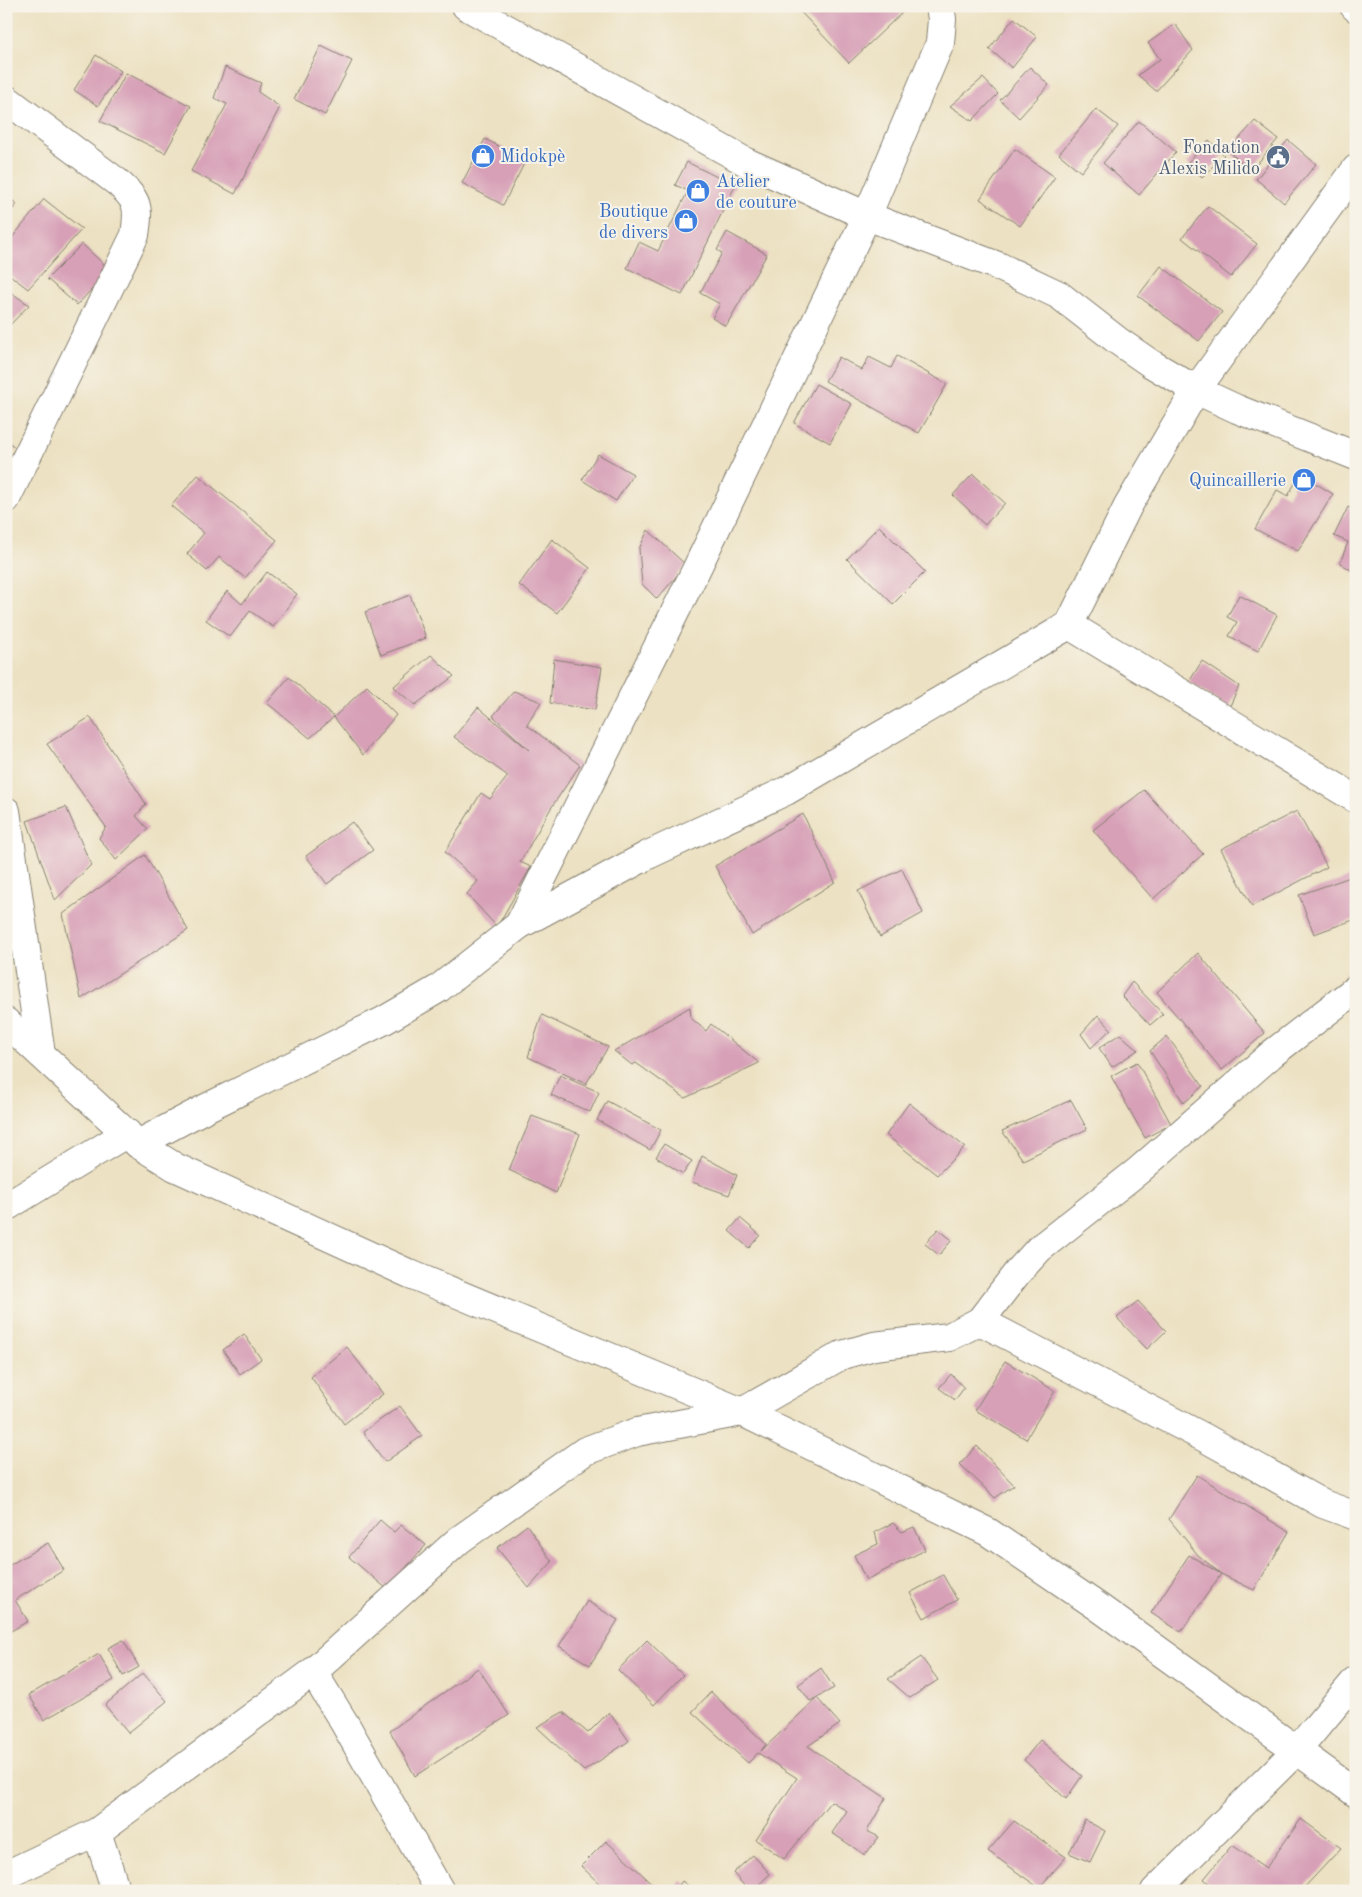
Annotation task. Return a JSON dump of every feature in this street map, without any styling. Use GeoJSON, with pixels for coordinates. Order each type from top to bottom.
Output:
{"type":"FeatureCollection","features":[{"type":"Feature","properties":{"kind":"street"},"geometry":{"type":"LineString","coordinates":[[466,6],[746,162],[867,216],[998,266],[1059,295],[1118,341],[1150,363],[1196,390],[1237,409],[1356,456]]}},
{"type":"Feature","properties":{"kind":"street"},"geometry":{"type":"LineString","coordinates":[[519,925],[696,570],[867,216],[940,43],[942,19],[940,6]]}},
{"type":"Feature","properties":{"kind":"street"},"geometry":{"type":"LineString","coordinates":[[6,99],[129,192],[136,202],[138,212],[135,235],[6,499]]}},
{"type":"Feature","properties":{"kind":"street"},"geometry":{"type":"LineString","coordinates":[[6,1207],[132,1139],[391,1016],[438,988],[519,925],[648,855],[786,791],[1069,625],[1128,506],[1196,390],[1356,170]]}},
{"type":"Feature","properties":{"kind":"street"},"geometry":{"type":"LineString","coordinates":[[1069,625],[1356,798]]}},
{"type":"Feature","properties":{"kind":"street"},"geometry":{"type":"LineString","coordinates":[[6,812],[41,1054]]}},
{"type":"Feature","properties":{"kind":"street"},"geometry":{"type":"LineString","coordinates":[[6,1875],[98,1832],[313,1672],[459,1540],[585,1451],[637,1432],[742,1412],[842,1355],[874,1346],[949,1337],[980,1322],[1017,1273],[1039,1249],[1138,1171],[1273,1052],[1356,989]]}},
{"type":"Feature","properties":{"kind":"street"},"geometry":{"type":"LineString","coordinates":[[6,1022],[132,1139],[154,1155],[197,1178],[410,1274],[742,1412],[988,1532],[1097,1606],[1356,1794]]}},
{"type":"Feature","properties":{"kind":"street"},"geometry":{"type":"LineString","coordinates":[[980,1322],[1204,1438],[1324,1504],[1356,1516]]}},
{"type":"Feature","properties":{"kind":"street"},"geometry":{"type":"LineString","coordinates":[[313,1672],[345,1724],[440,1891]]}},
{"type":"Feature","properties":{"kind":"street"},"geometry":{"type":"LineString","coordinates":[[1155,1891],[1297,1750],[1356,1680]]}},
{"type":"Feature","properties":{"kind":"street"},"geometry":{"type":"LineString","coordinates":[[98,1832],[116,1891]]}},
{"type":"Feature","properties":{"kind":"building"},"geometry":{"type":"Polygon","coordinates":[[[795,6],[909,6],[849,63],[795,6]]]}},
{"type":"Feature","properties":{"kind":"building"},"geometry":{"type":"Polygon","coordinates":[[[1014,18],[1037,37],[1012,68],[989,49],[1014,18]]]}},
{"type":"Feature","properties":{"kind":"building"},"geometry":{"type":"Polygon","coordinates":[[[1175,24],[1193,50],[1156,91],[1138,75],[1160,59],[1148,43],[1175,24]]]}},
{"type":"Feature","properties":{"kind":"building"},"geometry":{"type":"Polygon","coordinates":[[[321,46],[352,61],[325,115],[294,99],[321,46]]]}},
{"type":"Feature","properties":{"kind":"building"},"geometry":{"type":"Polygon","coordinates":[[[96,55],[121,71],[98,106],[74,90],[96,55]]]}},
{"type":"Feature","properties":{"kind":"building"},"geometry":{"type":"Polygon","coordinates":[[[225,67],[261,83],[258,92],[280,107],[235,194],[191,171],[227,104],[214,98],[225,67]]]}},
{"type":"Feature","properties":{"kind":"building"},"geometry":{"type":"Polygon","coordinates":[[[1030,67],[1049,85],[1019,118],[1000,100],[1030,67]]]}},
{"type":"Feature","properties":{"kind":"building"},"geometry":{"type":"Polygon","coordinates":[[[126,73],[191,106],[165,153],[100,121],[126,73]]]}},
{"type":"Feature","properties":{"kind":"building"},"geometry":{"type":"Polygon","coordinates":[[[983,78],[998,94],[972,121],[950,106],[983,78]]]}},
{"type":"Feature","properties":{"kind":"building"},"geometry":{"type":"Polygon","coordinates":[[[1096,109],[1118,126],[1081,172],[1059,154],[1096,109]]]}},
{"type":"Feature","properties":{"kind":"building"},"geometry":{"type":"Polygon","coordinates":[[[1139,121],[1176,152],[1139,195],[1103,163],[1139,121]]]}},
{"type":"Feature","properties":{"kind":"building"},"geometry":{"type":"Polygon","coordinates":[[[1255,121],[1278,139],[1251,171],[1228,151],[1255,121]]]}},
{"type":"Feature","properties":{"kind":"building"},"geometry":{"type":"Polygon","coordinates":[[[485,139],[526,160],[503,205],[462,183],[485,139]]]}},
{"type":"Feature","properties":{"kind":"building"},"geometry":{"type":"Polygon","coordinates":[[[1209,140],[1224,155],[1202,177],[1187,163],[1209,140]]]}},
{"type":"Feature","properties":{"kind":"building"},"geometry":{"type":"Polygon","coordinates":[[[1288,140],[1316,164],[1284,203],[1256,179],[1288,140]]]}},
{"type":"Feature","properties":{"kind":"building"},"geometry":{"type":"Polygon","coordinates":[[[1015,149],[1055,177],[1020,226],[980,199],[1015,149]]]}},
{"type":"Feature","properties":{"kind":"building"},"geometry":{"type":"Polygon","coordinates":[[[687,162],[735,186],[682,295],[627,268],[639,242],[658,251],[688,191],[675,185],[687,162]]]}},
{"type":"Feature","properties":{"kind":"building"},"geometry":{"type":"Polygon","coordinates":[[[6,196],[17,204],[6,217],[6,196]]]}},
{"type":"Feature","properties":{"kind":"building"},"geometry":{"type":"Polygon","coordinates":[[[44,199],[82,229],[28,289],[6,272],[6,245],[44,199]]]}},
{"type":"Feature","properties":{"kind":"building"},"geometry":{"type":"Polygon","coordinates":[[[1208,206],[1257,244],[1231,277],[1182,238],[1208,206]]]}},
{"type":"Feature","properties":{"kind":"building"},"geometry":{"type":"Polygon","coordinates":[[[727,232],[767,254],[726,326],[712,318],[720,304],[700,293],[722,253],[717,250],[727,232]]]}},
{"type":"Feature","properties":{"kind":"building"},"geometry":{"type":"Polygon","coordinates":[[[82,244],[110,270],[77,305],[47,279],[82,244]]]}},
{"type":"Feature","properties":{"kind":"building"},"geometry":{"type":"Polygon","coordinates":[[[1161,266],[1222,312],[1199,341],[1138,296],[1161,266]]]}},
{"type":"Feature","properties":{"kind":"building"},"geometry":{"type":"Polygon","coordinates":[[[6,289],[29,305],[8,327],[6,326],[6,289]]]}},
{"type":"Feature","properties":{"kind":"building"},"geometry":{"type":"Polygon","coordinates":[[[897,356],[947,384],[919,433],[825,381],[839,357],[862,370],[869,357],[891,368],[897,356]]]}},
{"type":"Feature","properties":{"kind":"building"},"geometry":{"type":"Polygon","coordinates":[[[816,384],[852,404],[830,443],[794,423],[816,384]]]}},
{"type":"Feature","properties":{"kind":"building"},"geometry":{"type":"Polygon","coordinates":[[[6,440],[16,448],[6,460],[6,440]]]}},
{"type":"Feature","properties":{"kind":"building"},"geometry":{"type":"Polygon","coordinates":[[[598,454],[633,474],[616,501],[582,480],[598,454]]]}},
{"type":"Feature","properties":{"kind":"building"},"geometry":{"type":"Polygon","coordinates":[[[973,474],[1005,503],[985,525],[953,495],[973,474]]]}},
{"type":"Feature","properties":{"kind":"building"},"geometry":{"type":"Polygon","coordinates":[[[1300,474],[1333,494],[1298,551],[1255,529],[1277,490],[1288,496],[1300,474]]]}},
{"type":"Feature","properties":{"kind":"building"},"geometry":{"type":"Polygon","coordinates":[[[198,475],[277,540],[245,578],[219,557],[207,571],[187,554],[204,533],[171,506],[198,475]]]}},
{"type":"Feature","properties":{"kind":"building"},"geometry":{"type":"Polygon","coordinates":[[[1348,507],[1356,510],[1356,569],[1354,572],[1340,563],[1348,542],[1334,536],[1348,507]]]}},
{"type":"Feature","properties":{"kind":"building"},"geometry":{"type":"Polygon","coordinates":[[[879,526],[925,572],[893,604],[847,559],[879,526]]]}},
{"type":"Feature","properties":{"kind":"building"},"geometry":{"type":"Polygon","coordinates":[[[648,530],[686,565],[657,599],[642,584],[639,549],[648,530]]]}},
{"type":"Feature","properties":{"kind":"building"},"geometry":{"type":"Polygon","coordinates":[[[552,539],[590,568],[557,613],[519,585],[552,539]]]}},
{"type":"Feature","properties":{"kind":"building"},"geometry":{"type":"Polygon","coordinates":[[[267,572],[297,594],[273,627],[250,611],[230,637],[206,620],[227,591],[242,604],[267,572]]]}},
{"type":"Feature","properties":{"kind":"building"},"geometry":{"type":"Polygon","coordinates":[[[410,595],[426,638],[381,655],[365,612],[410,595]]]}},
{"type":"Feature","properties":{"kind":"building"},"geometry":{"type":"Polygon","coordinates":[[[1239,595],[1277,615],[1258,651],[1229,636],[1237,622],[1227,617],[1239,595]]]}},
{"type":"Feature","properties":{"kind":"building"},"geometry":{"type":"Polygon","coordinates":[[[431,655],[454,676],[415,705],[393,687],[431,655]]]}},
{"type":"Feature","properties":{"kind":"building"},"geometry":{"type":"Polygon","coordinates":[[[554,659],[602,667],[595,710],[550,703],[554,659]]]}},
{"type":"Feature","properties":{"kind":"building"},"geometry":{"type":"Polygon","coordinates":[[[1202,661],[1239,686],[1229,708],[1189,682],[1202,661]]]}},
{"type":"Feature","properties":{"kind":"building"},"geometry":{"type":"Polygon","coordinates":[[[289,677],[334,717],[310,738],[267,703],[289,677]]]}},
{"type":"Feature","properties":{"kind":"building"},"geometry":{"type":"Polygon","coordinates":[[[367,686],[396,715],[363,755],[334,717],[367,686]]]}},
{"type":"Feature","properties":{"kind":"building"},"geometry":{"type":"Polygon","coordinates":[[[514,691],[541,702],[527,725],[580,765],[551,808],[520,862],[531,867],[497,927],[467,894],[478,881],[445,852],[481,793],[490,799],[508,776],[454,737],[478,707],[529,750],[493,716],[514,691]]]}},
{"type":"Feature","properties":{"kind":"building"},"geometry":{"type":"Polygon","coordinates":[[[90,717],[146,804],[136,816],[148,829],[116,860],[99,838],[106,827],[47,744],[90,717]]]}},
{"type":"Feature","properties":{"kind":"building"},"geometry":{"type":"Polygon","coordinates":[[[1144,790],[1203,854],[1153,899],[1093,830],[1144,790]]]}},
{"type":"Feature","properties":{"kind":"building"},"geometry":{"type":"Polygon","coordinates":[[[66,807],[91,865],[55,900],[27,821],[66,807]]]}},
{"type":"Feature","properties":{"kind":"building"},"geometry":{"type":"Polygon","coordinates":[[[1297,811],[1327,867],[1252,906],[1221,849],[1297,811]]]}},
{"type":"Feature","properties":{"kind":"building"},"geometry":{"type":"Polygon","coordinates":[[[803,814],[835,882],[752,935],[715,866],[803,814]]]}},
{"type":"Feature","properties":{"kind":"building"},"geometry":{"type":"Polygon","coordinates":[[[352,822],[373,850],[327,884],[306,856],[352,822]]]}},
{"type":"Feature","properties":{"kind":"building"},"geometry":{"type":"Polygon","coordinates":[[[145,855],[188,930],[81,999],[63,914],[145,855]]]}},
{"type":"Feature","properties":{"kind":"building"},"geometry":{"type":"Polygon","coordinates":[[[902,869],[923,913],[880,937],[858,891],[902,869]]]}},
{"type":"Feature","properties":{"kind":"building"},"geometry":{"type":"Polygon","coordinates":[[[1356,875],[1356,919],[1314,934],[1299,895],[1356,875]]]}},
{"type":"Feature","properties":{"kind":"building"},"geometry":{"type":"Polygon","coordinates":[[[1198,953],[1265,1033],[1222,1070],[1157,992],[1198,953]]]}},
{"type":"Feature","properties":{"kind":"building"},"geometry":{"type":"Polygon","coordinates":[[[1132,982],[1163,1014],[1150,1025],[1122,996],[1132,982]]]}},
{"type":"Feature","properties":{"kind":"building"},"geometry":{"type":"Polygon","coordinates":[[[690,1007],[691,1018],[706,1031],[711,1024],[759,1063],[685,1098],[636,1063],[632,1065],[614,1051],[690,1007]]]}},
{"type":"Feature","properties":{"kind":"building"},"geometry":{"type":"Polygon","coordinates":[[[542,1015],[608,1047],[586,1084],[528,1057],[542,1015]]]}},
{"type":"Feature","properties":{"kind":"building"},"geometry":{"type":"Polygon","coordinates":[[[1098,1015],[1111,1029],[1091,1048],[1081,1034],[1098,1015]]]}},
{"type":"Feature","properties":{"kind":"building"},"geometry":{"type":"Polygon","coordinates":[[[1120,1034],[1138,1050],[1112,1067],[1099,1048],[1120,1034]]]}},
{"type":"Feature","properties":{"kind":"building"},"geometry":{"type":"Polygon","coordinates":[[[1167,1036],[1203,1086],[1184,1103],[1150,1051],[1167,1036]]]}},
{"type":"Feature","properties":{"kind":"building"},"geometry":{"type":"Polygon","coordinates":[[[1137,1062],[1171,1124],[1145,1138],[1111,1076],[1137,1062]]]}},
{"type":"Feature","properties":{"kind":"building"},"geometry":{"type":"Polygon","coordinates":[[[560,1075],[599,1092],[590,1112],[551,1095],[560,1075]]]}},
{"type":"Feature","properties":{"kind":"building"},"geometry":{"type":"Polygon","coordinates":[[[1071,1100],[1087,1129],[1023,1160],[1002,1131],[1071,1100]]]}},
{"type":"Feature","properties":{"kind":"building"},"geometry":{"type":"Polygon","coordinates":[[[607,1101],[661,1130],[650,1150],[597,1120],[607,1101]]]}},
{"type":"Feature","properties":{"kind":"building"},"geometry":{"type":"Polygon","coordinates":[[[909,1103],[965,1147],[937,1175],[886,1135],[909,1103]]]}},
{"type":"Feature","properties":{"kind":"building"},"geometry":{"type":"Polygon","coordinates":[[[532,1116],[580,1134],[556,1193],[509,1170],[532,1116]]]}},
{"type":"Feature","properties":{"kind":"building"},"geometry":{"type":"Polygon","coordinates":[[[664,1144],[692,1161],[683,1174],[656,1157],[664,1144]]]}},
{"type":"Feature","properties":{"kind":"building"},"geometry":{"type":"Polygon","coordinates":[[[702,1156],[737,1175],[729,1195],[692,1182],[702,1156]]]}},
{"type":"Feature","properties":{"kind":"building"},"geometry":{"type":"Polygon","coordinates":[[[740,1218],[760,1235],[749,1248],[729,1231],[740,1218]]]}},
{"type":"Feature","properties":{"kind":"building"},"geometry":{"type":"Polygon","coordinates":[[[938,1229],[952,1240],[939,1255],[925,1244],[938,1229]]]}},
{"type":"Feature","properties":{"kind":"building"},"geometry":{"type":"Polygon","coordinates":[[[1138,1301],[1166,1331],[1147,1349],[1117,1318],[1138,1301]]]}},
{"type":"Feature","properties":{"kind":"building"},"geometry":{"type":"Polygon","coordinates":[[[244,1334],[261,1359],[240,1374],[223,1350],[244,1334]]]}},
{"type":"Feature","properties":{"kind":"building"},"geometry":{"type":"Polygon","coordinates":[[[347,1347],[383,1394],[344,1424],[311,1377],[347,1347]]]}},
{"type":"Feature","properties":{"kind":"building"},"geometry":{"type":"Polygon","coordinates":[[[1005,1361],[1055,1391],[1026,1439],[975,1410],[1005,1361]]]}},
{"type":"Feature","properties":{"kind":"building"},"geometry":{"type":"Polygon","coordinates":[[[951,1374],[964,1388],[955,1400],[939,1388],[951,1374]]]}},
{"type":"Feature","properties":{"kind":"building"},"geometry":{"type":"Polygon","coordinates":[[[400,1406],[422,1436],[385,1462],[363,1432],[400,1406]]]}},
{"type":"Feature","properties":{"kind":"building"},"geometry":{"type":"Polygon","coordinates":[[[977,1446],[1014,1485],[995,1498],[960,1464],[977,1446]]]}},
{"type":"Feature","properties":{"kind":"building"},"geometry":{"type":"Polygon","coordinates":[[[1197,1475],[1289,1532],[1254,1590],[1221,1574],[1198,1555],[1169,1519],[1197,1475]]]}},
{"type":"Feature","properties":{"kind":"building"},"geometry":{"type":"Polygon","coordinates":[[[380,1520],[394,1532],[401,1525],[426,1545],[387,1589],[349,1557],[380,1520]]]}},
{"type":"Feature","properties":{"kind":"building"},"geometry":{"type":"Polygon","coordinates":[[[893,1523],[902,1532],[914,1527],[925,1550],[866,1580],[854,1555],[878,1544],[875,1532],[893,1523]]]}},
{"type":"Feature","properties":{"kind":"building"},"geometry":{"type":"Polygon","coordinates":[[[527,1525],[552,1562],[529,1588],[497,1548],[527,1525]]]}},
{"type":"Feature","properties":{"kind":"building"},"geometry":{"type":"Polygon","coordinates":[[[48,1543],[64,1570],[15,1600],[28,1621],[6,1634],[6,1567],[48,1543]]]}},
{"type":"Feature","properties":{"kind":"building"},"geometry":{"type":"Polygon","coordinates":[[[1189,1555],[1221,1574],[1181,1632],[1151,1613],[1189,1555]]]}},
{"type":"Feature","properties":{"kind":"building"},"geometry":{"type":"Polygon","coordinates":[[[943,1575],[957,1600],[924,1618],[910,1593],[943,1575]]]}},
{"type":"Feature","properties":{"kind":"building"},"geometry":{"type":"Polygon","coordinates":[[[587,1601],[618,1620],[590,1665],[559,1646],[587,1601]]]}},
{"type":"Feature","properties":{"kind":"building"},"geometry":{"type":"Polygon","coordinates":[[[123,1640],[139,1667],[123,1676],[108,1648],[123,1640]]]}},
{"type":"Feature","properties":{"kind":"building"},"geometry":{"type":"Polygon","coordinates":[[[647,1640],[683,1675],[654,1705],[618,1670],[647,1640]]]}},
{"type":"Feature","properties":{"kind":"building"},"geometry":{"type":"Polygon","coordinates":[[[99,1654],[114,1680],[44,1720],[29,1695],[99,1654]]]}},
{"type":"Feature","properties":{"kind":"building"},"geometry":{"type":"Polygon","coordinates":[[[921,1657],[938,1680],[910,1698],[888,1679],[921,1657]]]}},
{"type":"Feature","properties":{"kind":"building"},"geometry":{"type":"Polygon","coordinates":[[[478,1668],[509,1715],[415,1776],[390,1731],[478,1668]]]}},
{"type":"Feature","properties":{"kind":"building"},"geometry":{"type":"Polygon","coordinates":[[[821,1668],[834,1688],[810,1701],[798,1685],[821,1668]]]}},
{"type":"Feature","properties":{"kind":"building"},"geometry":{"type":"Polygon","coordinates":[[[143,1673],[167,1701],[128,1733],[105,1705],[143,1673]]]}},
{"type":"Feature","properties":{"kind":"building"},"geometry":{"type":"Polygon","coordinates":[[[711,1692],[766,1744],[761,1751],[817,1698],[840,1724],[808,1746],[886,1798],[867,1831],[879,1837],[865,1855],[832,1833],[847,1811],[831,1801],[784,1859],[756,1840],[797,1778],[758,1753],[748,1763],[692,1712],[711,1692]]]}},
{"type":"Feature","properties":{"kind":"building"},"geometry":{"type":"Polygon","coordinates":[[[563,1712],[588,1733],[609,1712],[629,1741],[584,1771],[537,1727],[563,1712]]]}},
{"type":"Feature","properties":{"kind":"building"},"geometry":{"type":"Polygon","coordinates":[[[1040,1740],[1082,1776],[1066,1799],[1024,1760],[1040,1740]]]}},
{"type":"Feature","properties":{"kind":"building"},"geometry":{"type":"Polygon","coordinates":[[[1301,1819],[1341,1848],[1301,1891],[1218,1891],[1204,1879],[1232,1845],[1266,1868],[1301,1819]]]}},
{"type":"Feature","properties":{"kind":"building"},"geometry":{"type":"Polygon","coordinates":[[[1085,1820],[1105,1831],[1090,1862],[1069,1853],[1085,1820]]]}},
{"type":"Feature","properties":{"kind":"building"},"geometry":{"type":"Polygon","coordinates":[[[1014,1821],[1066,1857],[1039,1888],[988,1851],[1014,1821]]]}},
{"type":"Feature","properties":{"kind":"building"},"geometry":{"type":"Polygon","coordinates":[[[606,1841],[657,1888],[654,1891],[607,1891],[581,1866],[606,1841]]]}},
{"type":"Feature","properties":{"kind":"building"},"geometry":{"type":"Polygon","coordinates":[[[753,1855],[770,1874],[752,1891],[749,1891],[733,1873],[753,1855]]]}},
{"type":"Feature","properties":{"kind":"building"},"geometry":{"type":"Polygon","coordinates":[[[682,1881],[695,1891],[675,1891],[682,1881]]]}},
{"type":"Feature","properties":{"kind":"building"},"geometry":{"type":"Polygon","coordinates":[[[398,1886],[401,1891],[389,1891],[398,1886]]]}},
{"type":"Feature","properties":{"kind":"place","name":"Midokpè"},"geometry":{"type":"Point","coordinates":[483,156]}},
{"type":"Feature","properties":{"kind":"place","name":"Fondation Alexis Milido"},"geometry":{"type":"Point","coordinates":[1278,157]}},
{"type":"Feature","properties":{"kind":"place","name":"Atelier de couture"},"geometry":{"type":"Point","coordinates":[698,191]}},
{"type":"Feature","properties":{"kind":"place","name":"Boutique de divers"},"geometry":{"type":"Point","coordinates":[686,221]}},
{"type":"Feature","properties":{"kind":"place","name":"Quincaillerie"},"geometry":{"type":"Point","coordinates":[1304,480]}}]}
